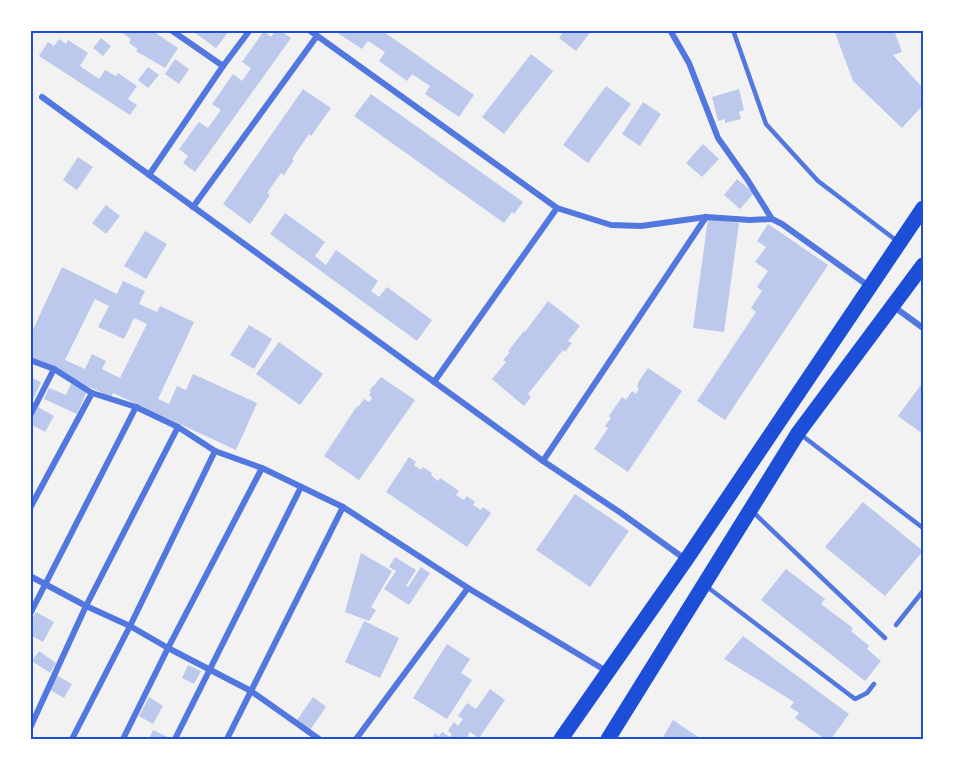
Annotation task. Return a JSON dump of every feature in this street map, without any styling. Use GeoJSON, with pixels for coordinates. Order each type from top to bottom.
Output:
{"type":"FeatureCollection","features":[{"type":"Feature","properties":{"kind":"main road"},"geometry":{"type":"LineString","coordinates":[[561,739],[687,560],[923,208]]}},
{"type":"Feature","properties":{"kind":"main road"},"geometry":{"type":"LineString","coordinates":[[608,739],[798,433],[923,265]]}},
{"type":"Feature","properties":{"kind":"street"},"geometry":{"type":"LineString","coordinates":[[171,30],[223,66]]}},
{"type":"Feature","properties":{"kind":"street"},"geometry":{"type":"LineString","coordinates":[[149,175],[250,30]]}},
{"type":"Feature","properties":{"kind":"street"},"geometry":{"type":"LineString","coordinates":[[309,30],[557,208],[611,225],[641,226],[706,217],[772,219],[783,224],[870,288]]}},
{"type":"Feature","properties":{"kind":"street"},"geometry":{"type":"LineString","coordinates":[[670,30],[689,63],[717,138],[772,219]]}},
{"type":"Feature","properties":{"kind":"street"},"geometry":{"type":"LineString","coordinates":[[193,207],[317,36]]}},
{"type":"Feature","properties":{"kind":"street"},"geometry":{"type":"LineString","coordinates":[[42,97],[543,461],[687,560]]}},
{"type":"Feature","properties":{"kind":"street"},"geometry":{"type":"LineString","coordinates":[[434,382],[557,208]]}},
{"type":"Feature","properties":{"kind":"street"},"geometry":{"type":"LineString","coordinates":[[543,461],[706,217]]}},
{"type":"Feature","properties":{"kind":"street"},"geometry":{"type":"LineString","coordinates":[[893,306],[923,328]]}},
{"type":"Feature","properties":{"kind":"street"},"geometry":{"type":"LineString","coordinates":[[30,360],[54,369],[92,393],[136,407],[178,428],[214,451],[262,468],[343,507],[468,588],[609,673]]}},
{"type":"Feature","properties":{"kind":"street"},"geometry":{"type":"LineString","coordinates":[[30,416],[54,369]]}},
{"type":"Feature","properties":{"kind":"street"},"geometry":{"type":"LineString","coordinates":[[30,508],[92,393]]}},
{"type":"Feature","properties":{"kind":"street"},"geometry":{"type":"LineString","coordinates":[[30,614],[136,407]]}},
{"type":"Feature","properties":{"kind":"street"},"geometry":{"type":"LineString","coordinates":[[30,728],[86,606],[178,428]]}},
{"type":"Feature","properties":{"kind":"street"},"geometry":{"type":"LineString","coordinates":[[72,739],[130,626],[214,451]]}},
{"type":"Feature","properties":{"kind":"street"},"geometry":{"type":"LineString","coordinates":[[123,739],[262,468]]}},
{"type":"Feature","properties":{"kind":"street"},"geometry":{"type":"LineString","coordinates":[[175,739],[301,487]]}},
{"type":"Feature","properties":{"kind":"street"},"geometry":{"type":"LineString","coordinates":[[227,739],[343,507]]}},
{"type":"Feature","properties":{"kind":"street"},"geometry":{"type":"LineString","coordinates":[[30,576],[130,626],[251,691],[319,739]]}},
{"type":"Feature","properties":{"kind":"street"},"geometry":{"type":"LineString","coordinates":[[356,739],[468,588]]}},
{"type":"Feature","properties":{"kind":"lane"},"geometry":{"type":"LineString","coordinates":[[733,30],[766,124],[818,181],[900,243]]}},
{"type":"Feature","properties":{"kind":"lane"},"geometry":{"type":"LineString","coordinates":[[798,433],[923,528]]}},
{"type":"Feature","properties":{"kind":"lane"},"geometry":{"type":"LineString","coordinates":[[750,510],[885,638]]}},
{"type":"Feature","properties":{"kind":"lane"},"geometry":{"type":"LineString","coordinates":[[704,585],[855,699],[867,693],[874,684]]}},
{"type":"Feature","properties":{"kind":"lane"},"geometry":{"type":"LineString","coordinates":[[896,625],[923,591]]}},
{"type":"Feature","properties":{"kind":"building"},"geometry":{"type":"Polygon","coordinates":[[[118,30],[151,30],[178,48],[165,68],[136,51],[138,49],[129,43],[131,39],[118,30]]]}},
{"type":"Feature","properties":{"kind":"building"},"geometry":{"type":"Polygon","coordinates":[[[191,30],[235,30],[232,33],[229,31],[216,48],[191,30]]]}},
{"type":"Feature","properties":{"kind":"building"},"geometry":{"type":"Polygon","coordinates":[[[276,30],[291,38],[195,172],[183,163],[188,156],[179,149],[199,122],[208,128],[221,110],[212,104],[233,74],[242,81],[251,68],[242,62],[264,31],[271,37],[276,30]]]}},
{"type":"Feature","properties":{"kind":"building"},"geometry":{"type":"Polygon","coordinates":[[[333,30],[381,30],[474,95],[459,117],[425,94],[430,86],[412,74],[407,81],[379,61],[385,52],[368,41],[362,49],[333,30]]]}},
{"type":"Feature","properties":{"kind":"building"},"geometry":{"type":"Polygon","coordinates":[[[565,30],[592,30],[576,51],[559,38],[565,30]]]}},
{"type":"Feature","properties":{"kind":"building"},"geometry":{"type":"Polygon","coordinates":[[[834,30],[894,30],[902,52],[893,55],[921,86],[923,84],[923,94],[920,97],[923,105],[902,128],[853,81],[834,30]]]}},
{"type":"Feature","properties":{"kind":"building"},"geometry":{"type":"Polygon","coordinates":[[[101,38],[111,46],[103,56],[93,48],[101,38]]]}},
{"type":"Feature","properties":{"kind":"building"},"geometry":{"type":"Polygon","coordinates":[[[59,39],[66,44],[68,40],[88,53],[80,66],[99,79],[105,70],[116,76],[118,73],[137,86],[128,99],[137,105],[130,115],[39,56],[48,42],[54,46],[59,39]]]}},
{"type":"Feature","properties":{"kind":"building"},"geometry":{"type":"Polygon","coordinates":[[[531,54],[553,71],[504,134],[482,117],[531,54]]]}},
{"type":"Feature","properties":{"kind":"building"},"geometry":{"type":"Polygon","coordinates":[[[175,59],[189,69],[179,84],[165,74],[175,59]]]}},
{"type":"Feature","properties":{"kind":"building"},"geometry":{"type":"Polygon","coordinates":[[[148,67],[159,75],[148,88],[138,80],[148,67]]]}},
{"type":"Feature","properties":{"kind":"building"},"geometry":{"type":"Polygon","coordinates":[[[606,86],[631,104],[588,163],[563,145],[606,86]]]}},
{"type":"Feature","properties":{"kind":"building"},"geometry":{"type":"Polygon","coordinates":[[[303,89],[331,108],[311,136],[309,134],[284,175],[281,173],[267,193],[270,195],[250,224],[223,204],[303,89]]]}},
{"type":"Feature","properties":{"kind":"building"},"geometry":{"type":"Polygon","coordinates":[[[739,89],[744,110],[739,112],[741,119],[725,123],[725,119],[718,121],[712,97],[739,89]]]}},
{"type":"Feature","properties":{"kind":"building"},"geometry":{"type":"Polygon","coordinates":[[[371,94],[523,202],[514,214],[512,212],[504,223],[354,116],[371,94]]]}},
{"type":"Feature","properties":{"kind":"building"},"geometry":{"type":"Polygon","coordinates":[[[643,102],[661,114],[640,146],[622,134],[643,102]]]}},
{"type":"Feature","properties":{"kind":"building"},"geometry":{"type":"Polygon","coordinates":[[[703,144],[719,159],[702,177],[686,163],[703,144]]]}},
{"type":"Feature","properties":{"kind":"building"},"geometry":{"type":"Polygon","coordinates":[[[78,157],[93,167],[77,190],[63,180],[78,157]]]}},
{"type":"Feature","properties":{"kind":"building"},"geometry":{"type":"Polygon","coordinates":[[[737,179],[754,193],[740,209],[724,195],[737,179]]]}},
{"type":"Feature","properties":{"kind":"building"},"geometry":{"type":"Polygon","coordinates":[[[106,205],[120,216],[106,234],[92,223],[106,205]]]}},
{"type":"Feature","properties":{"kind":"building"},"geometry":{"type":"Polygon","coordinates":[[[285,213],[325,242],[315,256],[326,265],[336,250],[378,281],[371,291],[379,297],[387,287],[432,320],[417,341],[270,234],[285,213]]]}},
{"type":"Feature","properties":{"kind":"building"},"geometry":{"type":"Polygon","coordinates":[[[708,219],[739,223],[724,332],[693,328],[708,219]]]}},
{"type":"Feature","properties":{"kind":"building"},"geometry":{"type":"Polygon","coordinates":[[[768,224],[828,265],[725,420],[697,401],[756,312],[751,308],[762,291],[757,287],[768,271],[755,262],[766,247],[757,241],[768,224]]]}},
{"type":"Feature","properties":{"kind":"building"},"geometry":{"type":"Polygon","coordinates":[[[145,231],[167,244],[146,279],[124,266],[145,231]]]}},
{"type":"Feature","properties":{"kind":"building"},"geometry":{"type":"Polygon","coordinates":[[[62,267],[117,294],[123,281],[145,291],[139,304],[157,312],[160,306],[194,322],[158,399],[169,404],[177,386],[186,390],[193,374],[257,403],[236,450],[113,393],[111,397],[30,359],[30,336],[62,267]],[[95,299],[65,360],[85,369],[92,354],[106,361],[102,369],[120,378],[147,324],[134,318],[124,339],[98,327],[109,306],[95,299]]]}},
{"type":"Feature","properties":{"kind":"building"},"geometry":{"type":"Polygon","coordinates":[[[548,301],[580,326],[568,341],[572,343],[565,352],[563,350],[528,394],[531,397],[524,406],[492,379],[506,362],[503,360],[510,352],[508,351],[548,301]]]}},
{"type":"Feature","properties":{"kind":"building"},"geometry":{"type":"Polygon","coordinates":[[[249,325],[272,339],[254,369],[230,355],[249,325]]]}},
{"type":"Feature","properties":{"kind":"building"},"geometry":{"type":"Polygon","coordinates":[[[279,342],[323,374],[300,405],[256,374],[279,342]]]}},
{"type":"Feature","properties":{"kind":"building"},"geometry":{"type":"Polygon","coordinates":[[[648,368],[682,391],[628,472],[594,449],[608,428],[605,426],[611,418],[609,416],[622,397],[626,400],[632,391],[636,394],[639,381],[648,368]]]}},
{"type":"Feature","properties":{"kind":"building"},"geometry":{"type":"Polygon","coordinates":[[[30,377],[41,382],[33,400],[30,398],[30,377]]]}},
{"type":"Feature","properties":{"kind":"building"},"geometry":{"type":"Polygon","coordinates":[[[381,377],[415,400],[359,480],[324,456],[357,406],[364,399],[369,402],[372,398],[369,391],[381,377]]]}},
{"type":"Feature","properties":{"kind":"building"},"geometry":{"type":"Polygon","coordinates":[[[923,382],[923,434],[898,416],[923,382]]]}},
{"type":"Feature","properties":{"kind":"building"},"geometry":{"type":"Polygon","coordinates":[[[71,384],[87,391],[77,414],[44,399],[49,388],[66,395],[71,384]]]}},
{"type":"Feature","properties":{"kind":"building"},"geometry":{"type":"Polygon","coordinates":[[[38,407],[54,416],[45,432],[30,424],[38,407]]]}},
{"type":"Feature","properties":{"kind":"building"},"geometry":{"type":"Polygon","coordinates":[[[409,457],[421,470],[423,467],[438,481],[440,478],[459,491],[456,495],[464,500],[467,496],[475,502],[473,505],[481,510],[483,507],[491,513],[467,547],[386,492],[409,457]]]}},
{"type":"Feature","properties":{"kind":"building"},"geometry":{"type":"Polygon","coordinates":[[[575,494],[629,531],[590,587],[536,550],[575,494]]]}},
{"type":"Feature","properties":{"kind":"building"},"geometry":{"type":"Polygon","coordinates":[[[863,502],[923,551],[885,596],[825,547],[863,502]]]}},
{"type":"Feature","properties":{"kind":"building"},"geometry":{"type":"Polygon","coordinates":[[[361,553],[392,571],[371,607],[376,610],[369,621],[345,612],[361,553]]]}},
{"type":"Feature","properties":{"kind":"building"},"geometry":{"type":"Polygon","coordinates":[[[395,557],[416,570],[406,586],[408,587],[421,567],[430,573],[409,605],[384,589],[396,571],[389,567],[395,557]]]}},
{"type":"Feature","properties":{"kind":"building"},"geometry":{"type":"Polygon","coordinates":[[[786,569],[825,599],[821,604],[853,628],[851,631],[869,646],[867,649],[881,661],[865,681],[761,600],[786,569]]]}},
{"type":"Feature","properties":{"kind":"building"},"geometry":{"type":"Polygon","coordinates":[[[36,612],[54,622],[43,642],[30,635],[30,622],[36,612]]]}},
{"type":"Feature","properties":{"kind":"building"},"geometry":{"type":"Polygon","coordinates":[[[364,621],[399,638],[380,678],[345,662],[364,621]]]}},
{"type":"Feature","properties":{"kind":"building"},"geometry":{"type":"Polygon","coordinates":[[[743,636],[849,714],[831,739],[825,739],[795,718],[799,713],[790,707],[794,702],[724,659],[743,636]]]}},
{"type":"Feature","properties":{"kind":"building"},"geometry":{"type":"Polygon","coordinates":[[[447,644],[470,659],[461,673],[472,680],[447,719],[413,698],[447,644]]]}},
{"type":"Feature","properties":{"kind":"building"},"geometry":{"type":"Polygon","coordinates":[[[39,651],[56,663],[50,673],[32,661],[39,651]]]}},
{"type":"Feature","properties":{"kind":"building"},"geometry":{"type":"Polygon","coordinates":[[[188,665],[201,671],[194,684],[182,678],[188,665]]]}},
{"type":"Feature","properties":{"kind":"building"},"geometry":{"type":"Polygon","coordinates":[[[56,675],[72,684],[64,698],[49,689],[56,675]]]}},
{"type":"Feature","properties":{"kind":"building"},"geometry":{"type":"Polygon","coordinates":[[[490,689],[505,700],[479,738],[470,732],[466,739],[432,739],[435,733],[439,736],[442,732],[450,737],[452,734],[448,731],[454,722],[458,726],[463,719],[458,716],[467,703],[476,709],[490,689]]]}},
{"type":"Feature","properties":{"kind":"building"},"geometry":{"type":"Polygon","coordinates":[[[149,697],[163,706],[153,724],[139,716],[149,697]]]}},
{"type":"Feature","properties":{"kind":"building"},"geometry":{"type":"Polygon","coordinates":[[[313,697],[326,707],[310,730],[297,720],[313,697]]]}},
{"type":"Feature","properties":{"kind":"building"},"geometry":{"type":"Polygon","coordinates":[[[673,720],[701,739],[662,739],[673,720]]]}},
{"type":"Feature","properties":{"kind":"building"},"geometry":{"type":"Polygon","coordinates":[[[153,730],[157,732],[172,739],[149,739],[153,730]]]}}]}
